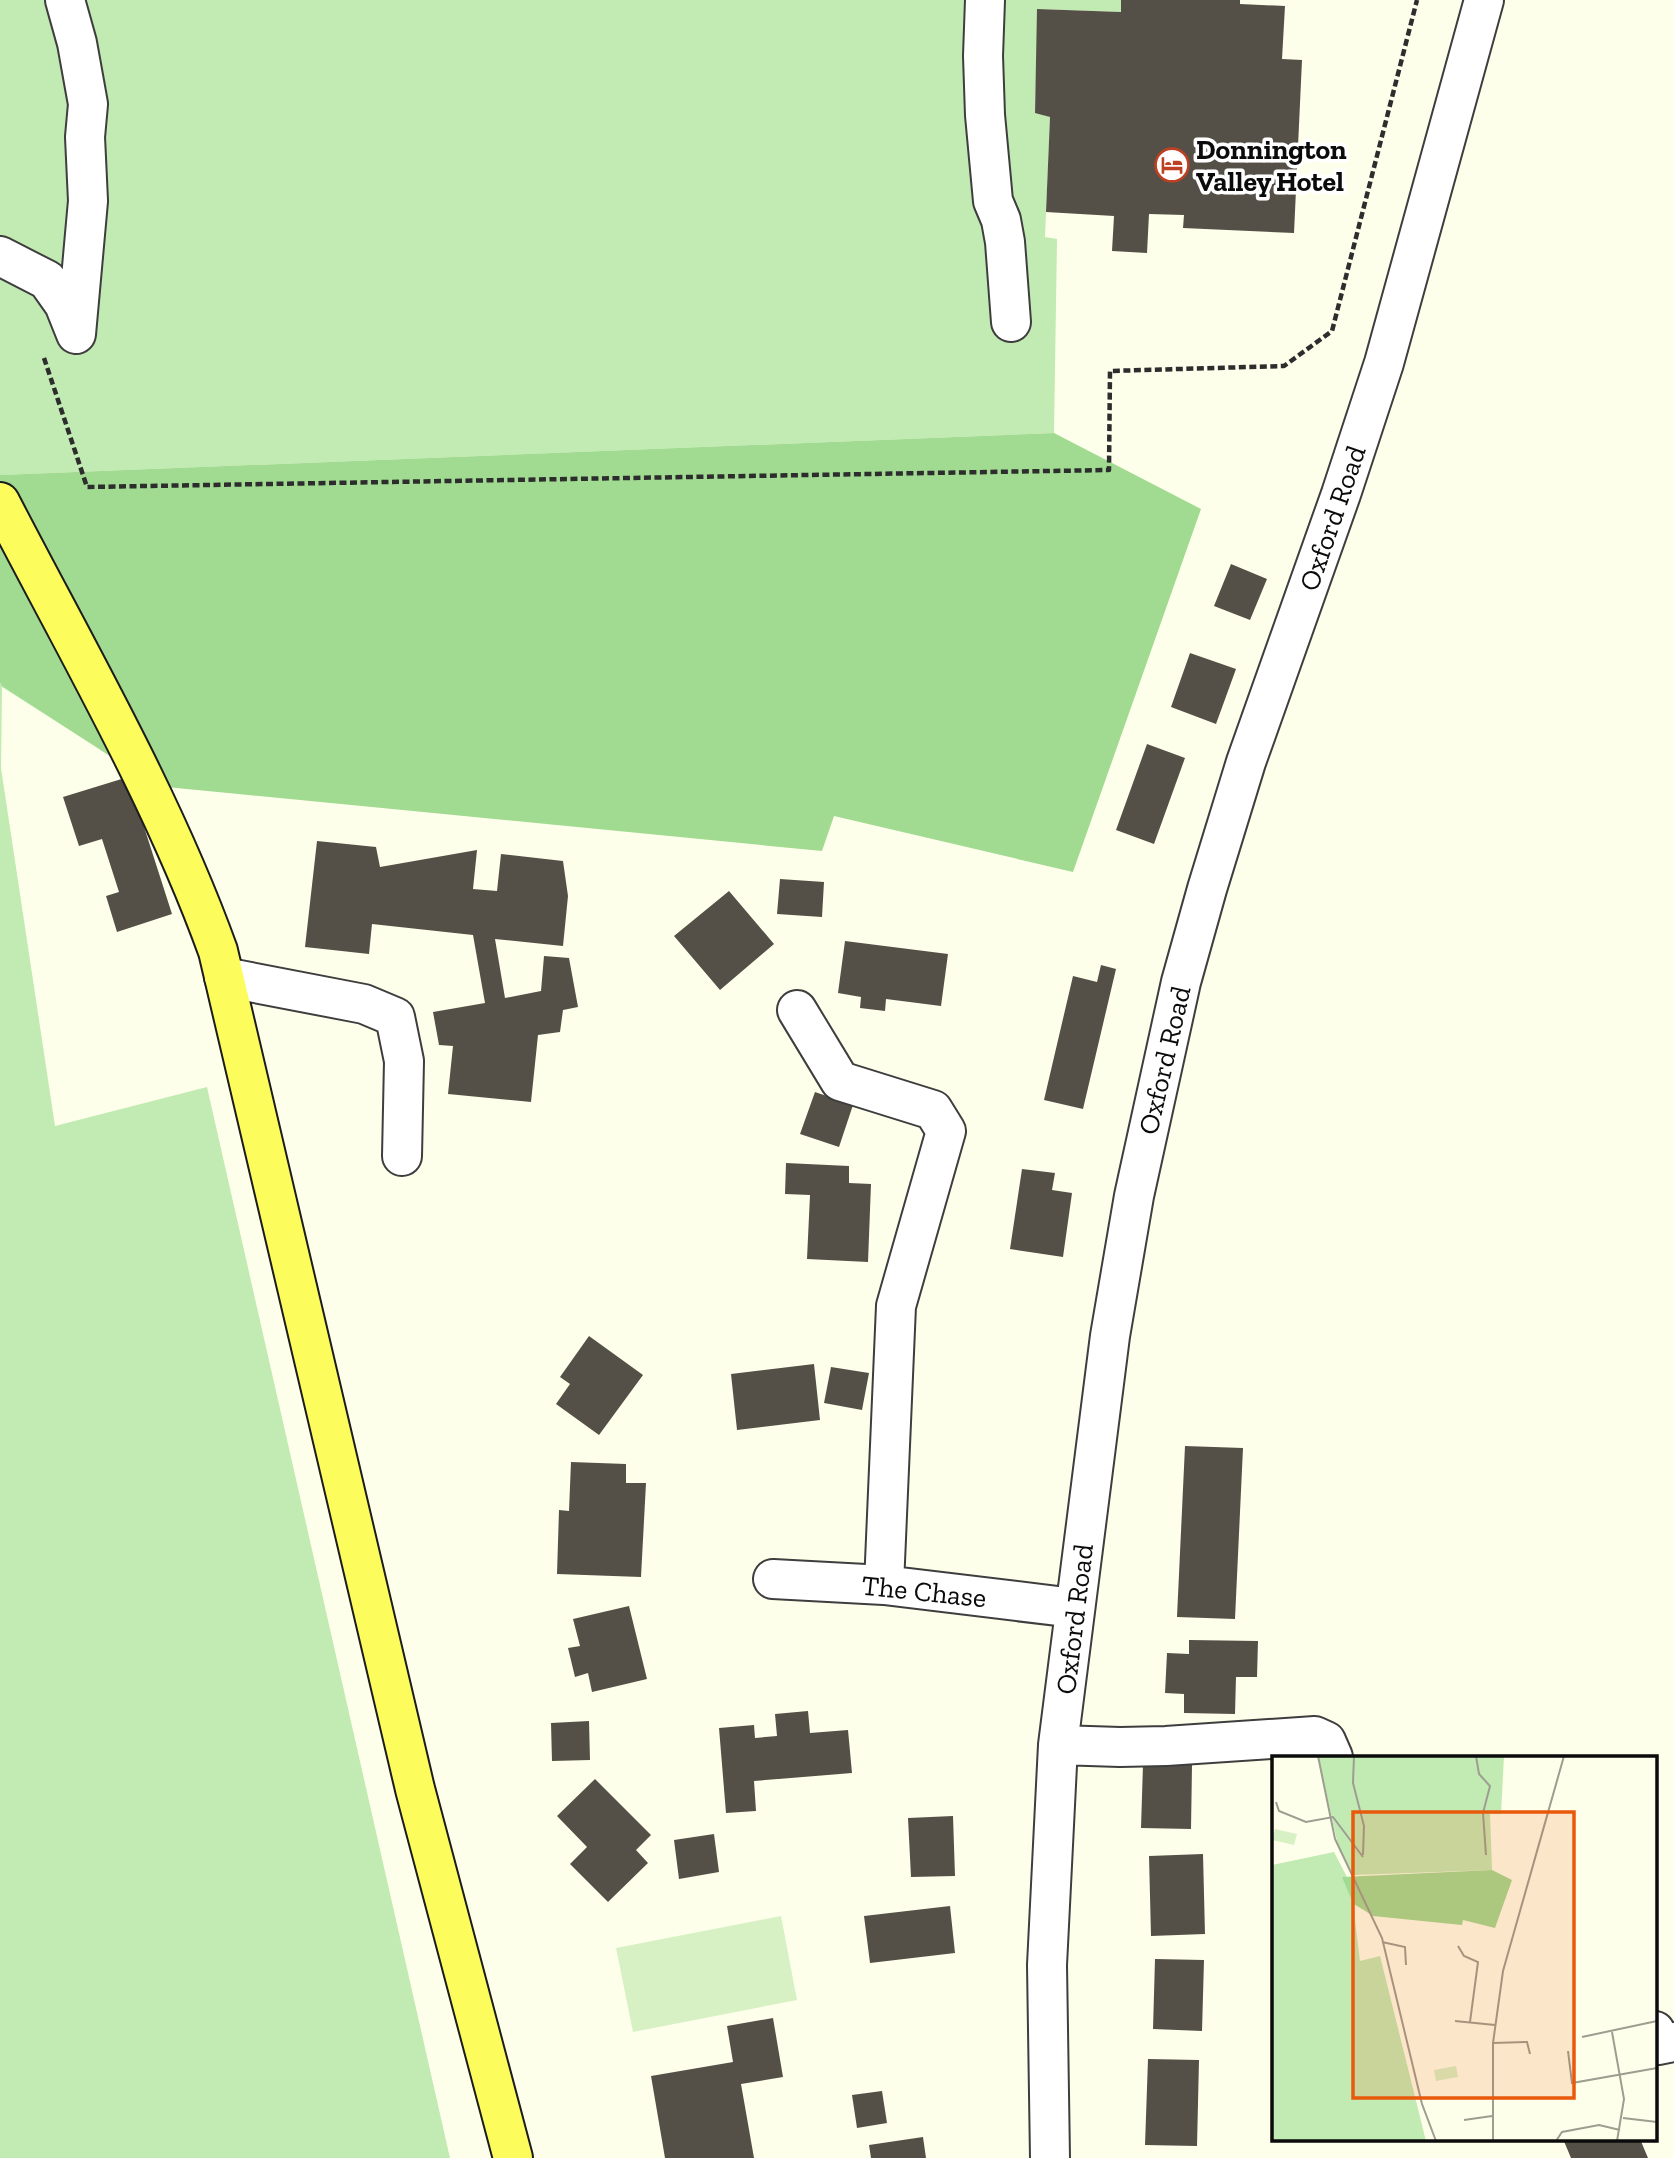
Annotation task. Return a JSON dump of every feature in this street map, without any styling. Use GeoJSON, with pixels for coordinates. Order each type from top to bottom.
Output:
{"type":"FeatureCollection","features":[{"type":"Feature","properties":{"kind":"main road"},"geometry":{"type":"LineString","coordinates":[[0,502],[163,817],[194,883],[218,951],[415,1789],[513,2158]]}},
{"type":"Feature","properties":{"kind":"street"},"geometry":{"type":"LineString","coordinates":[[0,256],[47,280],[64,304],[76,334],[88,201],[85,137],[88,104],[77,43],[65,0]]}},
{"type":"Feature","properties":{"kind":"street"},"geometry":{"type":"LineString","coordinates":[[985,0],[985,115],[993,201],[1003,229],[1011,322]]}},
{"type":"Feature","properties":{"kind":"street","name":"Oxford Road"},"geometry":{"type":"LineString","coordinates":[[1050,2158],[1047,1965],[1058,1745],[1110,1336],[1132,1209],[1181,982],[1207,889],[1246,762],[1384,363],[1484,0]]}},
{"type":"Feature","properties":{"kind":"street"},"geometry":{"type":"LineString","coordinates":[[224,977],[364,1004],[395,1017],[404,1061],[401,1156]]}},
{"type":"Feature","properties":{"kind":"street"},"geometry":{"type":"LineString","coordinates":[[797,1010],[841,1082],[933,1110],[946,1131],[896,1306],[884,1585]]}},
{"type":"Feature","properties":{"kind":"street","name":"The Chase"},"geometry":{"type":"LineString","coordinates":[[773,1579],[884,1585],[1074,1608]]}},
{"type":"Feature","properties":{"kind":"street"},"geometry":{"type":"LineString","coordinates":[[1058,1745],[1166,1746],[1315,1736],[1325,1741],[1332,1756]]}},
{"type":"Feature","properties":{"kind":"path"},"geometry":{"type":"LineString","coordinates":[[43,355],[87,487],[1109,470],[1110,371],[1284,366],[1332,331],[1417,0]]}},
{"type":"Feature","properties":{"kind":"green space"},"geometry":{"type":"Polygon","coordinates":[[[0,0],[1121,0],[1121,12],[1038,9],[1035,112],[1050,117],[1045,237],[1057,239],[1054,433],[0,475],[0,0]]]}},
{"type":"Feature","properties":{"kind":"green space"},"geometry":{"type":"Polygon","coordinates":[[[1054,433],[1201,509],[1073,872],[834,816],[822,851],[156,786],[2,686],[0,682],[0,475],[1054,433]]]}},
{"type":"Feature","properties":{"kind":"green space"},"geometry":{"type":"Polygon","coordinates":[[[0,571],[87,741],[2,687],[1,768],[55,1126],[207,1087],[450,2158],[0,2158],[0,571]]]}},
{"type":"Feature","properties":{"kind":"green space"},"geometry":{"type":"Polygon","coordinates":[[[781,1916],[797,2000],[633,2032],[616,1948],[781,1916]]]}},
{"type":"Feature","properties":{"kind":"building","name":"Donnington Valley Hotel"},"geometry":{"type":"Polygon","coordinates":[[[1121,0],[1240,0],[1240,4],[1285,6],[1282,59],[1302,60],[1294,233],[1183,228],[1184,215],[1149,214],[1147,253],[1112,251],[1114,216],[1046,212],[1050,117],[1035,113],[1037,9],[1121,12],[1121,0]]]}},
{"type":"Feature","properties":{"kind":"building"},"geometry":{"type":"Polygon","coordinates":[[[1231,564],[1267,579],[1250,620],[1214,606],[1231,564]]]}},
{"type":"Feature","properties":{"kind":"building"},"geometry":{"type":"Polygon","coordinates":[[[1190,653],[1236,669],[1216,724],[1171,707],[1190,653]]]}},
{"type":"Feature","properties":{"kind":"building"},"geometry":{"type":"Polygon","coordinates":[[[1147,744],[1185,758],[1154,844],[1116,830],[1147,744]]]}},
{"type":"Feature","properties":{"kind":"building"},"geometry":{"type":"Polygon","coordinates":[[[128,777],[172,914],[117,932],[106,896],[119,892],[102,839],[79,846],[63,797],[128,777]]]}},
{"type":"Feature","properties":{"kind":"building"},"geometry":{"type":"Polygon","coordinates":[[[317,841],[376,847],[380,867],[477,850],[473,889],[497,891],[501,854],[563,861],[568,896],[563,946],[495,939],[505,998],[541,991],[544,956],[569,958],[578,1007],[563,1010],[560,1032],[538,1035],[531,1102],[448,1094],[453,1046],[439,1045],[433,1012],[485,1003],[473,935],[372,924],[369,954],[305,947],[317,841]]]}},
{"type":"Feature","properties":{"kind":"building"},"geometry":{"type":"Polygon","coordinates":[[[780,879],[824,882],[822,917],[777,914],[780,879]]]}},
{"type":"Feature","properties":{"kind":"building"},"geometry":{"type":"Polygon","coordinates":[[[729,891],[774,944],[720,990],[674,936],[729,891]]]}},
{"type":"Feature","properties":{"kind":"building"},"geometry":{"type":"Polygon","coordinates":[[[845,941],[948,954],[941,1006],[886,999],[885,1011],[860,1008],[861,997],[838,993],[845,941]]]}},
{"type":"Feature","properties":{"kind":"building"},"geometry":{"type":"Polygon","coordinates":[[[1101,965],[1116,969],[1083,1109],[1044,1100],[1073,976],[1097,982],[1101,965]]]}},
{"type":"Feature","properties":{"kind":"building"},"geometry":{"type":"Polygon","coordinates":[[[815,1092],[853,1105],[839,1147],[800,1134],[815,1092]]]}},
{"type":"Feature","properties":{"kind":"building"},"geometry":{"type":"Polygon","coordinates":[[[786,1163],[849,1166],[849,1183],[871,1184],[868,1262],[807,1259],[810,1195],[785,1194],[786,1163]]]}},
{"type":"Feature","properties":{"kind":"building"},"geometry":{"type":"Polygon","coordinates":[[[1022,1169],[1055,1173],[1052,1190],[1072,1193],[1063,1257],[1010,1249],[1022,1169]]]}},
{"type":"Feature","properties":{"kind":"building"},"geometry":{"type":"Polygon","coordinates":[[[589,1336],[643,1375],[599,1435],[556,1404],[570,1384],[560,1377],[589,1336]]]}},
{"type":"Feature","properties":{"kind":"building"},"geometry":{"type":"Polygon","coordinates":[[[814,1364],[820,1420],[737,1430],[731,1374],[814,1364]]]}},
{"type":"Feature","properties":{"kind":"building"},"geometry":{"type":"Polygon","coordinates":[[[831,1367],[869,1373],[862,1410],[824,1403],[831,1367]]]}},
{"type":"Feature","properties":{"kind":"building"},"geometry":{"type":"Polygon","coordinates":[[[1185,1446],[1243,1448],[1235,1619],[1177,1617],[1185,1446]]]}},
{"type":"Feature","properties":{"kind":"building"},"geometry":{"type":"Polygon","coordinates":[[[571,1462],[626,1464],[626,1483],[646,1483],[641,1577],[557,1574],[559,1510],[569,1511],[571,1462]]]}},
{"type":"Feature","properties":{"kind":"building"},"geometry":{"type":"Polygon","coordinates":[[[629,1606],[647,1679],[592,1692],[588,1673],[575,1677],[568,1648],[580,1646],[573,1619],[629,1606]]]}},
{"type":"Feature","properties":{"kind":"building"},"geometry":{"type":"Polygon","coordinates":[[[1189,1640],[1258,1641],[1257,1677],[1236,1677],[1235,1714],[1184,1713],[1184,1694],[1165,1693],[1167,1653],[1189,1654],[1189,1640]]]}},
{"type":"Feature","properties":{"kind":"building"},"geometry":{"type":"Polygon","coordinates":[[[808,1711],[810,1733],[848,1730],[852,1773],[754,1781],[756,1811],[726,1813],[719,1728],[754,1725],[755,1738],[777,1736],[775,1714],[808,1711]]]}},
{"type":"Feature","properties":{"kind":"building"},"geometry":{"type":"Polygon","coordinates":[[[589,1721],[590,1760],[552,1761],[551,1723],[589,1721]]]}},
{"type":"Feature","properties":{"kind":"building"},"geometry":{"type":"Polygon","coordinates":[[[1143,1764],[1192,1765],[1191,1829],[1141,1828],[1143,1764]]]}},
{"type":"Feature","properties":{"kind":"building"},"geometry":{"type":"Polygon","coordinates":[[[595,1779],[651,1835],[636,1850],[648,1863],[608,1902],[570,1864],[587,1847],[557,1816],[595,1779]]]}},
{"type":"Feature","properties":{"kind":"building"},"geometry":{"type":"Polygon","coordinates":[[[953,1816],[955,1876],[911,1877],[908,1818],[953,1816]]]}},
{"type":"Feature","properties":{"kind":"building"},"geometry":{"type":"Polygon","coordinates":[[[714,1834],[719,1872],[679,1879],[674,1840],[714,1834]]]}},
{"type":"Feature","properties":{"kind":"building"},"geometry":{"type":"Polygon","coordinates":[[[1203,1854],[1205,1934],[1151,1936],[1149,1856],[1203,1854]]]}},
{"type":"Feature","properties":{"kind":"building"},"geometry":{"type":"Polygon","coordinates":[[[950,1906],[955,1953],[870,1963],[864,1916],[950,1906]]]}},
{"type":"Feature","properties":{"kind":"building"},"geometry":{"type":"Polygon","coordinates":[[[1155,1959],[1204,1960],[1202,2031],[1153,2029],[1155,1959]]]}},
{"type":"Feature","properties":{"kind":"building"},"geometry":{"type":"Polygon","coordinates":[[[773,2018],[783,2077],[741,2084],[754,2158],[665,2158],[651,2076],[733,2062],[727,2026],[773,2018]]]}},
{"type":"Feature","properties":{"kind":"building"},"geometry":{"type":"Polygon","coordinates":[[[1148,2059],[1199,2060],[1197,2146],[1145,2145],[1148,2059]]]}},
{"type":"Feature","properties":{"kind":"building"},"geometry":{"type":"Polygon","coordinates":[[[882,2091],[887,2123],[857,2128],[852,2095],[882,2091]]]}},
{"type":"Feature","properties":{"kind":"building"},"geometry":{"type":"Polygon","coordinates":[[[923,2137],[926,2158],[871,2158],[869,2145],[923,2137]]]}},
{"type":"Feature","properties":{"kind":"building"},"geometry":{"type":"Polygon","coordinates":[[[1563,2140],[1640,2140],[1648,2158],[1571,2158],[1563,2140]]]}},
{"type":"Feature","properties":{"kind":"place","name":"Donnington Valley Hotel"},"geometry":{"type":"Point","coordinates":[1172,165]}}]}
